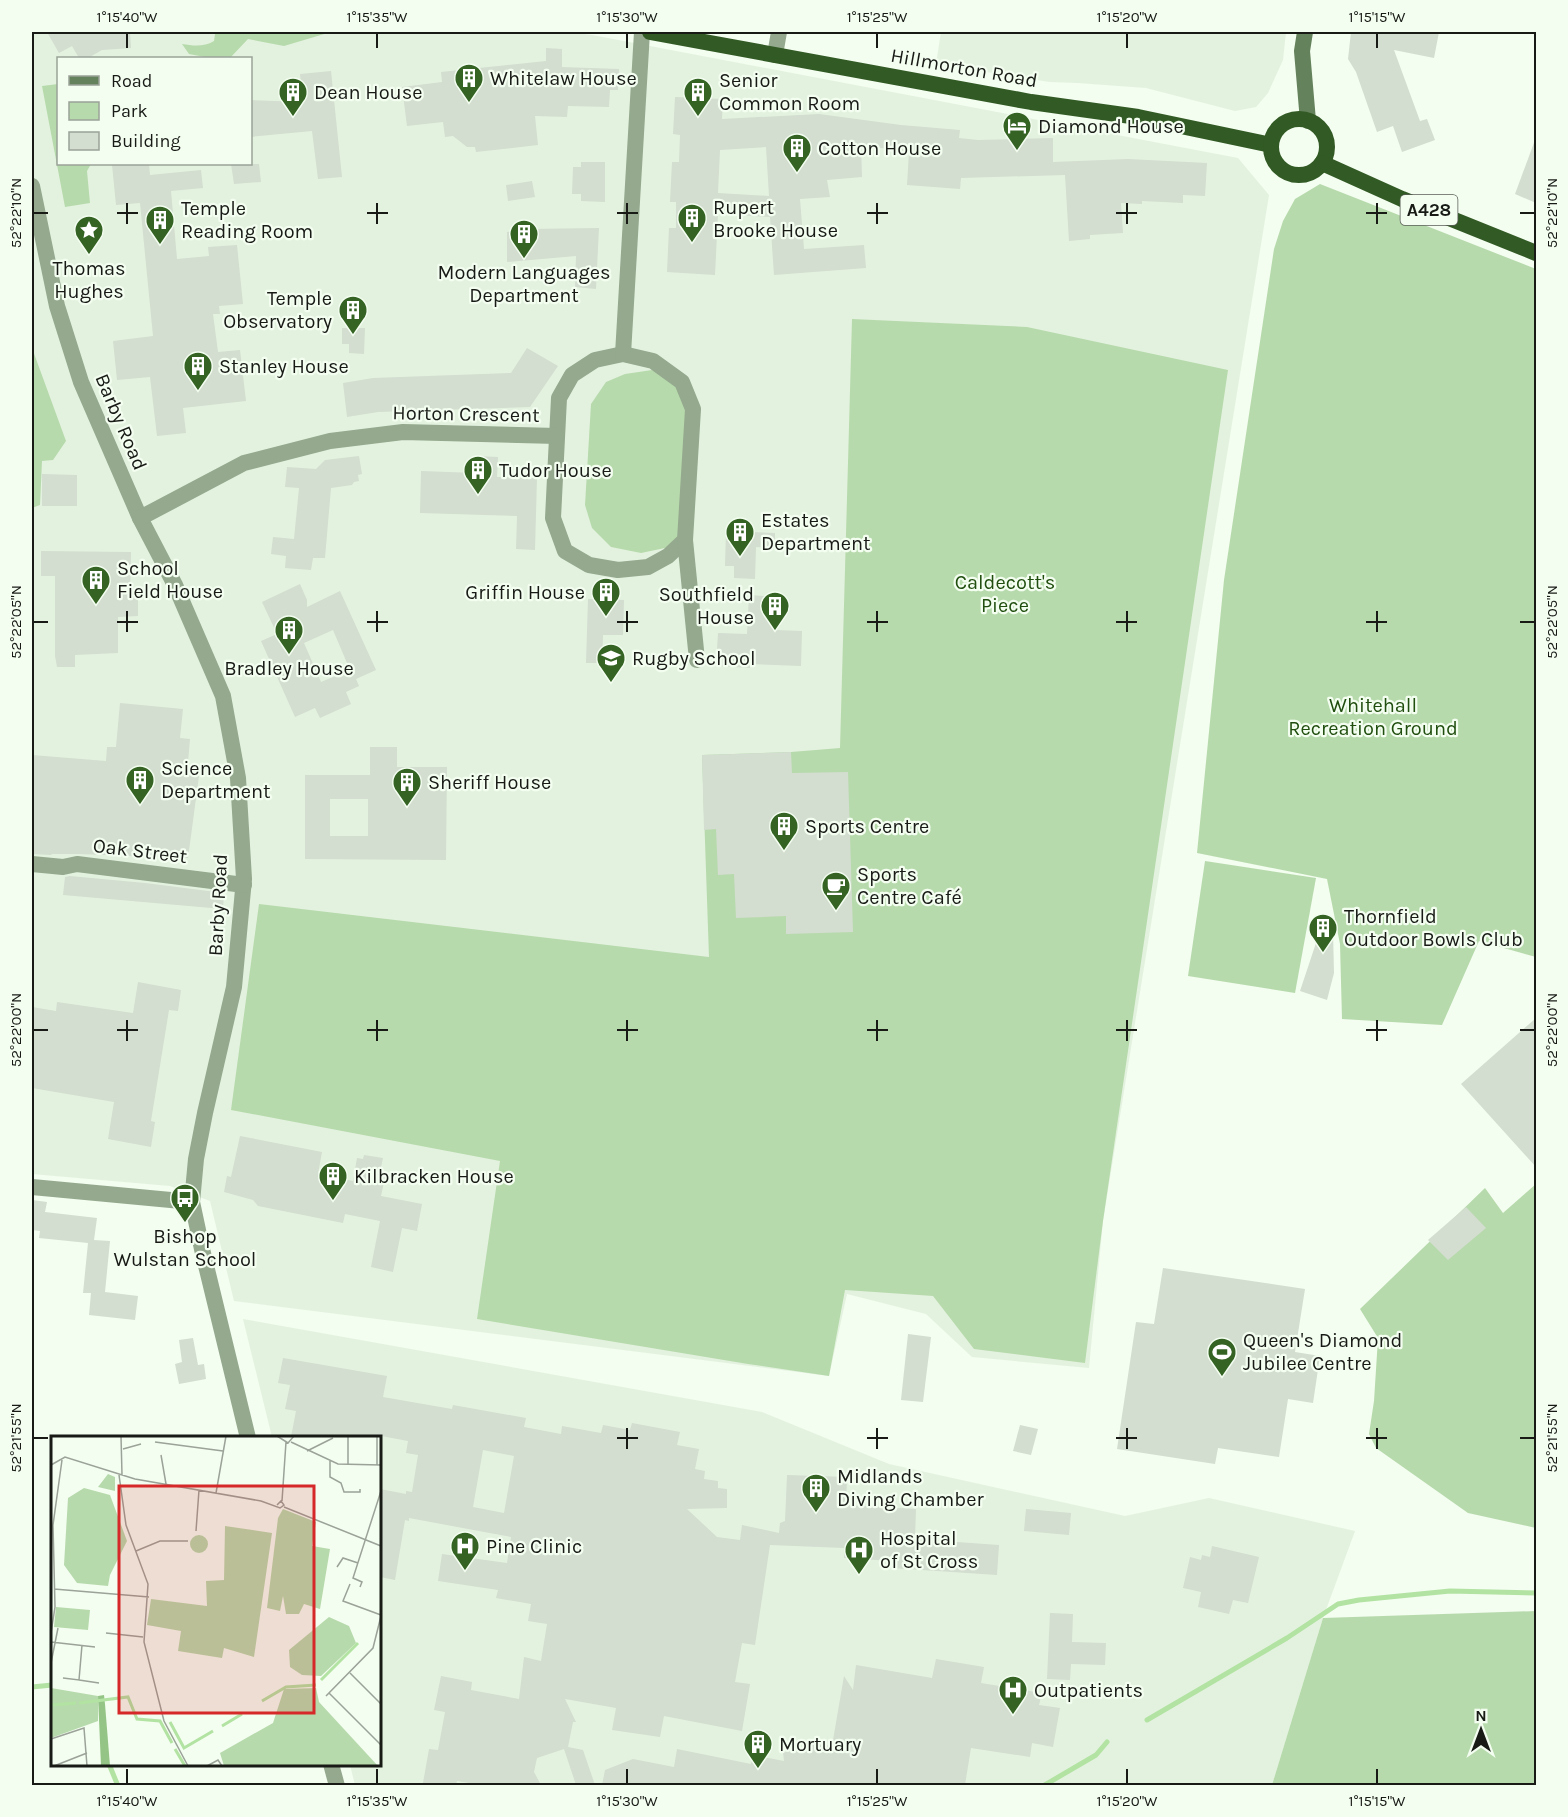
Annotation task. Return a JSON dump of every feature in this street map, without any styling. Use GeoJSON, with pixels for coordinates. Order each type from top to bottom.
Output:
{"type":"FeatureCollection","features":[{"type":"Feature","properties":{"kind":"highway","name":"Hillmorton Road"},"geometry":{"type":"LineString","coordinates":[[650,32],[1031,102],[1138,117],[1271,145]]}},
{"type":"Feature","properties":{"kind":"highway"},"geometry":{"type":"LineString","coordinates":[[1300,119],[1316,125],[1322,131],[1326,139],[1326,156],[1322,163],[1309,174],[1291,174],[1278,166],[1274,160],[1271,145],[1273,137],[1283,124],[1300,119]]}},
{"type":"Feature","properties":{"kind":"highway","name":"A428"},"geometry":{"type":"LineString","coordinates":[[1322,163],[1402,199],[1536,253]]}},
{"type":"Feature","properties":{"kind":"main road"},"geometry":{"type":"LineString","coordinates":[[1305,32],[1302,51],[1308,121]]}},
{"type":"Feature","properties":{"kind":"street"},"geometry":{"type":"LineString","coordinates":[[623,354],[642,32]]}},
{"type":"Feature","properties":{"kind":"street"},"geometry":{"type":"LineString","coordinates":[[775,55],[779,32]]}},
{"type":"Feature","properties":{"kind":"street","name":"Barby Road"},"geometry":{"type":"LineString","coordinates":[[32,186],[57,306],[81,382],[140,518],[175,585],[223,696],[238,778],[244,885],[234,987],[195,1159],[192,1202],[248,1436]]}},
{"type":"Feature","properties":{"kind":"street","name":"Horton Crescent"},"geometry":{"type":"LineString","coordinates":[[685,540],[668,556],[648,567],[618,570],[589,566],[565,551],[553,518],[559,398],[572,375],[595,360],[623,354],[652,361],[682,382],[693,409],[685,540],[697,660]]}},
{"type":"Feature","properties":{"kind":"street","name":"Horton Crescent"},"geometry":{"type":"LineString","coordinates":[[140,518],[244,463],[330,441],[403,432],[557,436]]}},
{"type":"Feature","properties":{"kind":"street","name":"Oak Street"},"geometry":{"type":"LineString","coordinates":[[32,864],[63,867],[77,864],[244,885]]}},
{"type":"Feature","properties":{"kind":"street"},"geometry":{"type":"LineString","coordinates":[[32,1187],[192,1202]]}},
{"type":"Feature","properties":{"kind":"street"},"geometry":{"type":"LineString","coordinates":[[332,1766],[337,1785]]}},
{"type":"Feature","properties":{"kind":"shaded area","name":"Rugby School"},"geometry":{"type":"Polygon","coordinates":[[[32,32],[567,32],[1238,158],[1269,195],[1103,1221],[1089,1368],[972,1357],[926,1314],[847,1294],[829,1376],[234,1301],[210,1201],[170,1186],[32,1174],[32,32]]]}},
{"type":"Feature","properties":{"kind":"shaded area"},"geometry":{"type":"Polygon","coordinates":[[[941,32],[1286,32],[1283,60],[1268,93],[1256,107],[1235,111],[1146,88],[1050,82],[936,64],[941,32]]]}},
{"type":"Feature","properties":{"kind":"shaded area","name":"Hospital of St Cross"},"geometry":{"type":"Polygon","coordinates":[[[243,1319],[762,1412],[889,1464],[1125,1516],[1209,1498],[1355,1531],[1323,1618],[1272,1785],[355,1785],[350,1766],[381,1766],[381,1436],[272,1436],[243,1319]]]}},
{"type":"Feature","properties":{"kind":"green space"},"geometry":{"type":"Polygon","coordinates":[[[214,32],[331,32],[284,46],[248,39],[231,57],[205,57],[189,54],[182,44],[199,46],[210,43],[214,41],[214,32]]]}},
{"type":"Feature","properties":{"kind":"green space"},"geometry":{"type":"Polygon","coordinates":[[[57,84],[57,165],[42,86],[57,84]]]}},
{"type":"Feature","properties":{"kind":"green space"},"geometry":{"type":"Polygon","coordinates":[[[57,165],[90,165],[87,171],[90,203],[65,207],[57,165]]]}},
{"type":"Feature","properties":{"kind":"green space","name":"Whitehall Recreation Ground"},"geometry":{"type":"Polygon","coordinates":[[[1320,184],[1536,269],[1536,957],[1479,941],[1442,1025],[1342,1019],[1340,944],[1327,879],[1197,853],[1224,580],[1274,249],[1283,221],[1295,199],[1320,184]]]}},
{"type":"Feature","properties":{"kind":"green space","name":"Caldecott's Piece"},"geometry":{"type":"Polygon","coordinates":[[[852,319],[1027,327],[1228,370],[1103,1221],[1085,1363],[974,1349],[933,1296],[845,1290],[829,1376],[477,1319],[500,1161],[231,1110],[259,904],[709,957],[702,755],[840,748],[852,319]]]}},
{"type":"Feature","properties":{"kind":"green space"},"geometry":{"type":"Polygon","coordinates":[[[32,348],[66,441],[53,460],[42,461],[40,505],[32,508],[32,348]]]}},
{"type":"Feature","properties":{"kind":"green space"},"geometry":{"type":"Polygon","coordinates":[[[652,370],[691,391],[683,537],[665,548],[641,553],[611,547],[592,528],[585,505],[591,404],[606,382],[625,374],[652,370]]]}},
{"type":"Feature","properties":{"kind":"green space"},"geometry":{"type":"Polygon","coordinates":[[[1205,861],[1316,878],[1295,993],[1188,976],[1205,861]]]}},
{"type":"Feature","properties":{"kind":"green space"},"geometry":{"type":"Polygon","coordinates":[[[1536,1184],[1536,1528],[1468,1513],[1376,1448],[1369,1434],[1374,1401],[1378,1338],[1360,1309],[1485,1188],[1503,1213],[1536,1184]]]}},
{"type":"Feature","properties":{"kind":"green space"},"geometry":{"type":"Polygon","coordinates":[[[1536,1611],[1536,1785],[1272,1785],[1323,1618],[1536,1611]]]}},
{"type":"Feature","properties":{"kind":"building"},"geometry":{"type":"Polygon","coordinates":[[[47,32],[130,32],[131,48],[102,50],[90,57],[78,57],[72,46],[59,53],[47,32]]]}},
{"type":"Feature","properties":{"kind":"building"},"geometry":{"type":"Polygon","coordinates":[[[1351,32],[1439,32],[1434,58],[1394,50],[1420,121],[1427,119],[1435,140],[1402,152],[1393,126],[1377,132],[1356,72],[1348,59],[1351,32]]]}},
{"type":"Feature","properties":{"kind":"building","name":"Whitelaw House"},"geometry":{"type":"Polygon","coordinates":[[[546,48],[562,49],[562,67],[619,69],[618,90],[610,90],[609,107],[568,106],[567,117],[535,116],[538,145],[476,152],[475,147],[467,147],[453,136],[445,137],[443,122],[407,126],[402,87],[442,82],[441,72],[546,61],[546,48]]]}},
{"type":"Feature","properties":{"kind":"building","name":"Dean House"},"geometry":{"type":"Polygon","coordinates":[[[331,71],[342,177],[318,179],[312,131],[252,137],[252,100],[303,102],[300,74],[331,71]]]}},
{"type":"Feature","properties":{"kind":"building"},"geometry":{"type":"Polygon","coordinates":[[[675,97],[723,99],[722,119],[819,114],[960,130],[959,138],[978,140],[1053,138],[1053,162],[1128,159],[1207,163],[1205,196],[1183,195],[1183,203],[1142,201],[1142,204],[1121,203],[1123,233],[1090,235],[1090,239],[1069,241],[1065,175],[961,178],[960,189],[907,185],[909,152],[861,145],[862,177],[827,180],[830,197],[800,199],[804,249],[864,245],[866,268],[774,275],[770,217],[718,214],[715,275],[667,272],[669,228],[676,228],[676,202],[670,202],[672,162],[679,162],[680,135],[673,134],[675,97]],[[766,147],[720,150],[718,193],[769,196],[766,147]]]}},
{"type":"Feature","properties":{"kind":"building"},"geometry":{"type":"Polygon","coordinates":[[[1536,140],[1536,203],[1515,194],[1536,140]]]}},
{"type":"Feature","properties":{"kind":"building"},"geometry":{"type":"Polygon","coordinates":[[[581,162],[605,162],[605,202],[581,201],[581,194],[572,194],[573,167],[581,167],[581,162]]]}},
{"type":"Feature","properties":{"kind":"building"},"geometry":{"type":"Polygon","coordinates":[[[259,164],[261,182],[234,184],[231,165],[259,164]]]}},
{"type":"Feature","properties":{"kind":"building"},"geometry":{"type":"Polygon","coordinates":[[[112,165],[149,165],[150,175],[201,170],[203,188],[171,191],[177,259],[209,256],[208,247],[237,245],[243,304],[219,306],[220,314],[213,314],[218,352],[240,350],[246,401],[183,408],[186,433],[157,436],[150,377],[117,380],[113,341],[153,336],[140,203],[116,205],[112,165]]]}},
{"type":"Feature","properties":{"kind":"building"},"geometry":{"type":"Polygon","coordinates":[[[532,181],[535,197],[508,201],[506,185],[532,181]]]}},
{"type":"Feature","properties":{"kind":"building","name":"Modern Languages Department"},"geometry":{"type":"Polygon","coordinates":[[[599,228],[596,289],[575,287],[576,256],[507,262],[507,232],[527,229],[599,228]]]}},
{"type":"Feature","properties":{"kind":"building","name":"Temple Observatory"},"geometry":{"type":"Polygon","coordinates":[[[342,328],[365,328],[364,354],[349,353],[349,344],[342,344],[342,328]]]}},
{"type":"Feature","properties":{"kind":"building"},"geometry":{"type":"Polygon","coordinates":[[[527,348],[558,366],[530,407],[378,412],[347,417],[343,383],[373,378],[511,373],[527,348]]]}},
{"type":"Feature","properties":{"kind":"building"},"geometry":{"type":"Polygon","coordinates":[[[359,456],[362,474],[358,475],[359,481],[352,485],[331,488],[325,558],[313,558],[311,570],[285,568],[286,556],[271,554],[273,537],[294,539],[299,488],[285,487],[287,467],[316,469],[325,460],[359,456]]]}},
{"type":"Feature","properties":{"kind":"building","name":"Tudor House"},"geometry":{"type":"Polygon","coordinates":[[[476,456],[498,457],[497,477],[537,478],[535,550],[516,549],[517,516],[420,513],[421,471],[475,473],[476,456]]]}},
{"type":"Feature","properties":{"kind":"building"},"geometry":{"type":"Polygon","coordinates":[[[42,474],[77,475],[77,506],[42,506],[42,474]]]}},
{"type":"Feature","properties":{"kind":"building","name":"Estates Department"},"geometry":{"type":"Polygon","coordinates":[[[726,531],[775,533],[775,548],[756,547],[755,579],[734,578],[734,566],[725,566],[726,531]]]}},
{"type":"Feature","properties":{"kind":"building","name":"School Field House"},"geometry":{"type":"Polygon","coordinates":[[[41,551],[131,552],[130,597],[138,597],[138,616],[118,617],[118,653],[75,655],[75,667],[57,667],[55,576],[41,576],[41,551]]]}},
{"type":"Feature","properties":{"kind":"building","name":"Bradley House"},"geometry":{"type":"Polygon","coordinates":[[[300,584],[307,600],[307,607],[340,591],[376,670],[356,679],[359,686],[346,692],[351,704],[320,718],[315,708],[295,717],[261,641],[277,634],[262,602],[300,584]],[[333,630],[304,643],[321,682],[350,670],[333,630]]]}},
{"type":"Feature","properties":{"kind":"building","name":"Southfield House"},"geometry":{"type":"Polygon","coordinates":[[[749,595],[777,597],[776,630],[802,631],[801,666],[750,664],[750,668],[716,666],[718,633],[747,634],[749,595]]]}},
{"type":"Feature","properties":{"kind":"building","name":"Griffin House"},"geometry":{"type":"Polygon","coordinates":[[[588,599],[624,600],[623,635],[603,635],[602,663],[586,663],[588,599]]]}},
{"type":"Feature","properties":{"kind":"building","name":"Science Department"},"geometry":{"type":"Polygon","coordinates":[[[120,703],[183,709],[180,738],[190,739],[187,774],[199,776],[188,858],[32,854],[32,755],[106,761],[107,747],[116,747],[120,703]]]}},
{"type":"Feature","properties":{"kind":"building","name":"Sheriff House"},"geometry":{"type":"Polygon","coordinates":[[[370,747],[397,747],[397,767],[447,767],[446,860],[305,859],[305,775],[370,775],[370,747]],[[330,799],[330,836],[368,836],[368,799],[330,799]]]}},
{"type":"Feature","properties":{"kind":"building","name":"Sports Centre"},"geometry":{"type":"Polygon","coordinates":[[[791,752],[792,773],[848,772],[853,932],[786,934],[786,916],[736,918],[734,874],[718,875],[716,829],[704,830],[702,755],[791,752]]]}},
{"type":"Feature","properties":{"kind":"building"},"geometry":{"type":"Polygon","coordinates":[[[65,877],[224,893],[223,909],[63,895],[65,877]]]}},
{"type":"Feature","properties":{"kind":"building","name":"Thornfield Outdoor Bowls Club"},"geometry":{"type":"Polygon","coordinates":[[[1322,925],[1333,932],[1334,973],[1327,1000],[1300,991],[1322,925]]]}},
{"type":"Feature","properties":{"kind":"building"},"geometry":{"type":"Polygon","coordinates":[[[138,982],[181,990],[178,1011],[169,1010],[151,1121],[155,1122],[151,1147],[108,1139],[114,1102],[32,1088],[32,1007],[56,1011],[57,1002],[133,1013],[138,982]]]}},
{"type":"Feature","properties":{"kind":"building"},"geometry":{"type":"Polygon","coordinates":[[[1536,1018],[1536,1167],[1461,1084],[1536,1018]]]}},
{"type":"Feature","properties":{"kind":"building","name":"Kilbracken House"},"geometry":{"type":"Polygon","coordinates":[[[240,1136],[322,1152],[318,1174],[353,1181],[357,1158],[363,1159],[364,1155],[383,1158],[380,1172],[386,1173],[381,1196],[422,1204],[417,1231],[402,1228],[393,1272],[371,1267],[380,1221],[345,1214],[343,1223],[258,1206],[253,1200],[224,1192],[227,1176],[231,1177],[240,1136]]]}},
{"type":"Feature","properties":{"kind":"building"},"geometry":{"type":"Polygon","coordinates":[[[32,1200],[47,1202],[45,1212],[97,1218],[94,1240],[110,1241],[105,1292],[138,1296],[135,1320],[89,1315],[91,1293],[83,1293],[88,1243],[39,1238],[40,1231],[32,1230],[32,1200]]]}},
{"type":"Feature","properties":{"kind":"building"},"geometry":{"type":"Polygon","coordinates":[[[1466,1207],[1486,1228],[1448,1260],[1428,1240],[1466,1207]]]}},
{"type":"Feature","properties":{"kind":"building","name":"Queen's Diamond Jubilee Centre"},"geometry":{"type":"Polygon","coordinates":[[[1163,1268],[1305,1289],[1295,1352],[1320,1356],[1313,1403],[1288,1399],[1279,1457],[1218,1448],[1215,1464],[1117,1449],[1136,1322],[1154,1324],[1163,1268]]]}},
{"type":"Feature","properties":{"kind":"building"},"geometry":{"type":"Polygon","coordinates":[[[908,1334],[931,1337],[923,1402],[901,1400],[908,1334]]]}},
{"type":"Feature","properties":{"kind":"building"},"geometry":{"type":"Polygon","coordinates":[[[193,1338],[198,1365],[204,1364],[206,1379],[179,1384],[175,1364],[182,1362],[179,1340],[193,1338]]]}},
{"type":"Feature","properties":{"kind":"building"},"geometry":{"type":"Polygon","coordinates":[[[283,1358],[387,1376],[383,1397],[452,1409],[453,1405],[526,1418],[524,1427],[561,1434],[562,1426],[601,1433],[603,1425],[630,1430],[632,1423],[680,1432],[677,1445],[699,1449],[695,1469],[705,1471],[704,1479],[718,1481],[718,1488],[727,1489],[727,1508],[687,1509],[717,1537],[740,1540],[742,1525],[779,1533],[780,1523],[785,1521],[787,1475],[847,1477],[846,1505],[916,1509],[915,1539],[999,1545],[997,1575],[892,1568],[893,1561],[844,1558],[844,1548],[770,1545],[755,1645],[742,1643],[735,1682],[750,1684],[742,1731],[664,1716],[660,1737],[612,1730],[616,1708],[565,1699],[576,1722],[573,1722],[568,1747],[583,1750],[595,1785],[576,1785],[564,1749],[537,1758],[534,1772],[541,1785],[481,1785],[457,1781],[456,1785],[423,1783],[429,1749],[438,1750],[445,1712],[434,1710],[441,1676],[472,1682],[471,1690],[519,1699],[524,1657],[541,1661],[547,1624],[528,1621],[531,1604],[496,1598],[498,1590],[438,1581],[442,1554],[507,1563],[511,1537],[409,1518],[409,1521],[405,1520],[395,1580],[381,1577],[381,1489],[406,1494],[406,1491],[412,1492],[418,1455],[406,1453],[408,1441],[376,1435],[291,1436],[296,1411],[285,1409],[290,1385],[278,1383],[283,1358]],[[483,1450],[473,1507],[504,1513],[514,1456],[483,1450]]]}},
{"type":"Feature","properties":{"kind":"building"},"geometry":{"type":"Polygon","coordinates":[[[1020,1425],[1038,1429],[1031,1455],[1013,1451],[1020,1425]]]}},
{"type":"Feature","properties":{"kind":"building"},"geometry":{"type":"Polygon","coordinates":[[[1026,1509],[1071,1513],[1069,1535],[1024,1531],[1026,1509]]]}},
{"type":"Feature","properties":{"kind":"building"},"geometry":{"type":"Polygon","coordinates":[[[1212,1546],[1259,1557],[1248,1603],[1233,1600],[1229,1614],[1198,1607],[1201,1592],[1183,1588],[1190,1557],[1201,1560],[1202,1555],[1210,1557],[1212,1546]]]}},
{"type":"Feature","properties":{"kind":"building"},"geometry":{"type":"Polygon","coordinates":[[[1050,1613],[1073,1614],[1072,1642],[1106,1643],[1105,1665],[1071,1664],[1070,1680],[1047,1679],[1050,1613]]]}},
{"type":"Feature","properties":{"kind":"building"},"geometry":{"type":"Polygon","coordinates":[[[936,1659],[984,1667],[981,1683],[1042,1693],[1039,1705],[1060,1708],[1053,1747],[1032,1743],[1030,1757],[971,1748],[965,1785],[602,1785],[605,1770],[633,1759],[674,1767],[677,1749],[751,1764],[753,1755],[784,1761],[783,1752],[809,1750],[811,1743],[832,1746],[844,1676],[853,1690],[856,1665],[932,1678],[936,1659]]]}},
{"type":"Feature","properties":{"kind":"waterway"},"geometry":{"type":"LineString","coordinates":[[1147,1720],[1287,1638],[1338,1604],[1450,1591],[1536,1593]]}},
{"type":"Feature","properties":{"kind":"waterway"},"geometry":{"type":"LineString","coordinates":[[32,1687],[51,1685]]}},
{"type":"Feature","properties":{"kind":"waterway"},"geometry":{"type":"LineString","coordinates":[[1043,1786],[1096,1755],[1107,1742]]}},
{"type":"Feature","properties":{"kind":"waterway"},"geometry":{"type":"LineString","coordinates":[[110,1766],[118,1786]]}},
{"type":"Feature","properties":{"kind":"place","name":"Whitelaw House"},"geometry":{"type":"Point","coordinates":[469,104]}},
{"type":"Feature","properties":{"kind":"place","name":"Dean House"},"geometry":{"type":"Point","coordinates":[293,118]}},
{"type":"Feature","properties":{"kind":"place","name":"Senior Common Room"},"geometry":{"type":"Point","coordinates":[698,118]}},
{"type":"Feature","properties":{"kind":"place","name":"Diamond House"},"geometry":{"type":"Point","coordinates":[1017,152]}},
{"type":"Feature","properties":{"kind":"place","name":"Cotton House"},"geometry":{"type":"Point","coordinates":[797,174]}},
{"type":"Feature","properties":{"kind":"place","name":"Rupert Brooke House"},"geometry":{"type":"Point","coordinates":[692,244]}},
{"type":"Feature","properties":{"kind":"place","name":"Temple Reading Room"},"geometry":{"type":"Point","coordinates":[160,246]}},
{"type":"Feature","properties":{"kind":"place","name":"Thomas Hughes"},"geometry":{"type":"Point","coordinates":[89,256]}},
{"type":"Feature","properties":{"kind":"place","name":"Modern Languages Department"},"geometry":{"type":"Point","coordinates":[524,260]}},
{"type":"Feature","properties":{"kind":"place","name":"Temple Observatory"},"geometry":{"type":"Point","coordinates":[353,336]}},
{"type":"Feature","properties":{"kind":"place","name":"Stanley House"},"geometry":{"type":"Point","coordinates":[198,392]}},
{"type":"Feature","properties":{"kind":"place","name":"Tudor House"},"geometry":{"type":"Point","coordinates":[478,496]}},
{"type":"Feature","properties":{"kind":"place","name":"Estates Department"},"geometry":{"type":"Point","coordinates":[740,558]}},
{"type":"Feature","properties":{"kind":"place","name":"School Field House"},"geometry":{"type":"Point","coordinates":[96,606]}},
{"type":"Feature","properties":{"kind":"place","name":"Griffin House"},"geometry":{"type":"Point","coordinates":[606,618]}},
{"type":"Feature","properties":{"kind":"place","name":"Southfield House"},"geometry":{"type":"Point","coordinates":[775,632]}},
{"type":"Feature","properties":{"kind":"place","name":"Bradley House"},"geometry":{"type":"Point","coordinates":[289,656]}},
{"type":"Feature","properties":{"kind":"place","name":"Rugby School"},"geometry":{"type":"Point","coordinates":[611,684]}},
{"type":"Feature","properties":{"kind":"place","name":"Science Department"},"geometry":{"type":"Point","coordinates":[140,806]}},
{"type":"Feature","properties":{"kind":"place","name":"Sheriff House"},"geometry":{"type":"Point","coordinates":[407,808]}},
{"type":"Feature","properties":{"kind":"place","name":"Sports Centre"},"geometry":{"type":"Point","coordinates":[784,852]}},
{"type":"Feature","properties":{"kind":"place","name":"Sports Centre Café"},"geometry":{"type":"Point","coordinates":[836,912]}},
{"type":"Feature","properties":{"kind":"place","name":"Thornfield Outdoor Bowls Club"},"geometry":{"type":"Point","coordinates":[1323,954]}},
{"type":"Feature","properties":{"kind":"place","name":"Kilbracken House"},"geometry":{"type":"Point","coordinates":[333,1202]}},
{"type":"Feature","properties":{"kind":"place","name":"Bishop Wulstan School"},"geometry":{"type":"Point","coordinates":[185,1224]}},
{"type":"Feature","properties":{"kind":"place","name":"Queen's Diamond Jubilee Centre"},"geometry":{"type":"Point","coordinates":[1222,1378]}},
{"type":"Feature","properties":{"kind":"place","name":"Midlands Diving Chamber"},"geometry":{"type":"Point","coordinates":[816,1514]}},
{"type":"Feature","properties":{"kind":"place","name":"Pine Clinic"},"geometry":{"type":"Point","coordinates":[465,1572]}},
{"type":"Feature","properties":{"kind":"place","name":"Hospital of St Cross"},"geometry":{"type":"Point","coordinates":[859,1576]}},
{"type":"Feature","properties":{"kind":"place","name":"Outpatients"},"geometry":{"type":"Point","coordinates":[1013,1716]}},
{"type":"Feature","properties":{"kind":"place","name":"Mortuary"},"geometry":{"type":"Point","coordinates":[758,1770]}}]}
